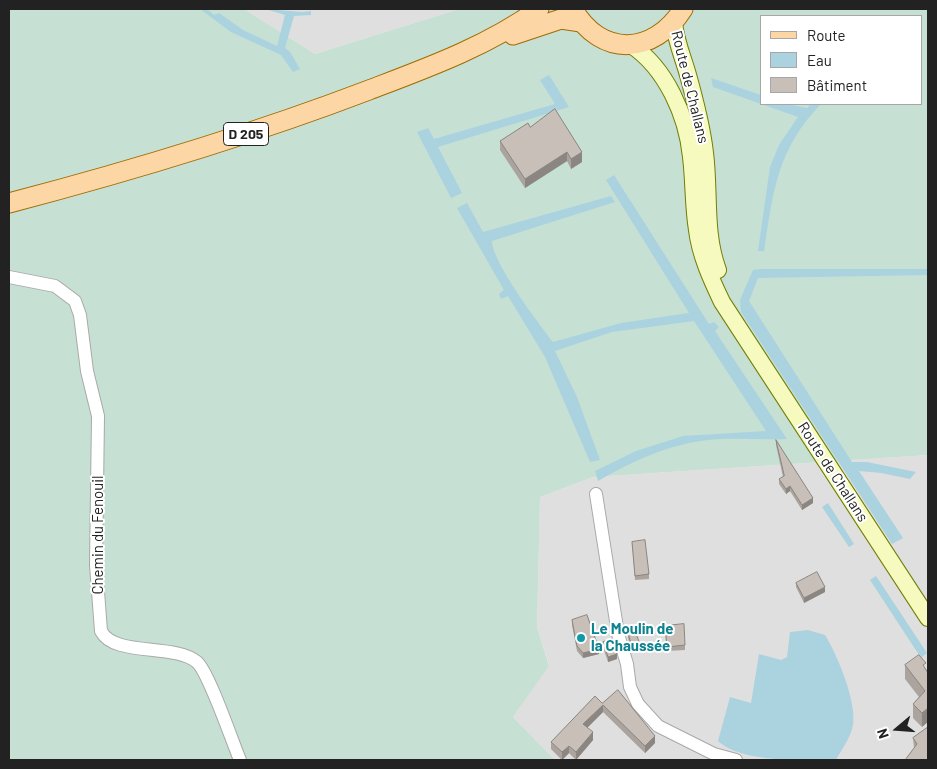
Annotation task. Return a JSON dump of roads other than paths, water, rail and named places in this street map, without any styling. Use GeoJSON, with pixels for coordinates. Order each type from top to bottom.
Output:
{"type":"FeatureCollection","features":[{"type":"Feature","properties":{"kind":"main road","name":"D 205"},"geometry":{"type":"LineString","coordinates":[[476,46],[519,23],[539,9]]}},
{"type":"Feature","properties":{"kind":"main road","name":"D 205"},"geometry":{"type":"LineString","coordinates":[[9,202],[217,144],[335,103],[476,46],[549,22],[577,15]]}},
{"type":"Feature","properties":{"kind":"main road"},"geometry":{"type":"LineString","coordinates":[[577,15],[604,40],[631,45],[647,42],[662,34],[679,16]]}},
{"type":"Feature","properties":{"kind":"main road","name":"Route de Challans"},"geometry":{"type":"LineString","coordinates":[[679,16],[678,50],[687,72],[706,154],[707,208],[715,264],[738,326]]}},
{"type":"Feature","properties":{"kind":"main road","name":"Route de Challans"},"geometry":{"type":"LineString","coordinates":[[631,45],[641,52],[656,68],[671,92],[684,125],[691,155],[696,230],[710,276],[738,326],[928,618]]}},
{"type":"Feature","properties":{"kind":"street","name":"Chemin du Fenouil"},"geometry":{"type":"LineString","coordinates":[[9,277],[56,286],[75,302],[80,315],[87,371],[98,416],[96,565],[101,632],[104,638],[118,644],[180,654],[195,661],[205,673],[240,760]]}},
{"type":"Feature","properties":{"kind":"street"},"geometry":{"type":"LineString","coordinates":[[596,494],[618,634],[628,664],[630,687],[638,704],[658,726],[714,754],[736,760]]}},
{"type":"Feature","properties":{"kind":"water"},"geometry":{"type":"Polygon","coordinates":[[[200,9],[207,9],[214,15],[219,13],[243,30],[277,46],[285,15],[265,9],[311,11],[311,15],[294,16],[285,48],[290,52],[300,69],[293,72],[281,55],[231,32],[200,9]]]}},
{"type":"Feature","properties":{"kind":"water"},"geometry":{"type":"Polygon","coordinates":[[[549,75],[569,107],[438,147],[462,193],[451,198],[417,132],[428,128],[434,139],[555,104],[540,80],[549,75]]]}},
{"type":"Feature","properties":{"kind":"water"},"geometry":{"type":"Polygon","coordinates":[[[711,78],[760,95],[760,104],[713,87],[711,78]]]}},
{"type":"Feature","properties":{"kind":"water"},"geometry":{"type":"Polygon","coordinates":[[[764,105],[792,105],[807,108],[810,105],[820,105],[806,121],[786,155],[774,190],[764,251],[758,251],[770,167],[779,145],[798,117],[764,105]]]}},
{"type":"Feature","properties":{"kind":"water"},"geometry":{"type":"Polygon","coordinates":[[[614,175],[709,324],[714,322],[719,327],[715,331],[787,439],[721,439],[688,443],[657,452],[627,465],[598,481],[595,471],[636,451],[683,436],[766,431],[694,321],[612,332],[555,351],[577,397],[600,460],[590,462],[545,357],[508,296],[501,299],[499,294],[504,290],[457,208],[467,203],[483,232],[611,196],[615,202],[492,241],[494,251],[508,277],[553,342],[621,323],[689,313],[606,180],[614,175]]]}},
{"type":"Feature","properties":{"kind":"water"},"geometry":{"type":"Polygon","coordinates":[[[928,269],[928,275],[758,278],[749,301],[852,462],[867,462],[916,472],[910,479],[859,471],[903,538],[892,544],[741,312],[740,300],[753,270],[928,269]]]}},
{"type":"Feature","properties":{"kind":"water"},"geometry":{"type":"Polygon","coordinates":[[[828,503],[854,544],[849,547],[822,507],[828,503]]]}},
{"type":"Feature","properties":{"kind":"water"},"geometry":{"type":"Polygon","coordinates":[[[876,576],[927,653],[921,658],[870,580],[876,576]]]}},
{"type":"Feature","properties":{"kind":"water"},"geometry":{"type":"Polygon","coordinates":[[[808,630],[825,635],[840,666],[852,704],[852,729],[836,760],[791,760],[757,757],[728,748],[718,741],[730,697],[751,703],[759,654],[781,660],[787,657],[790,632],[808,630]]]}},
{"type":"Feature","properties":{"kind":"place","name":"Le Moulin de la Chaussée"},"geometry":{"type":"Point","coordinates":[581,638]}}]}
